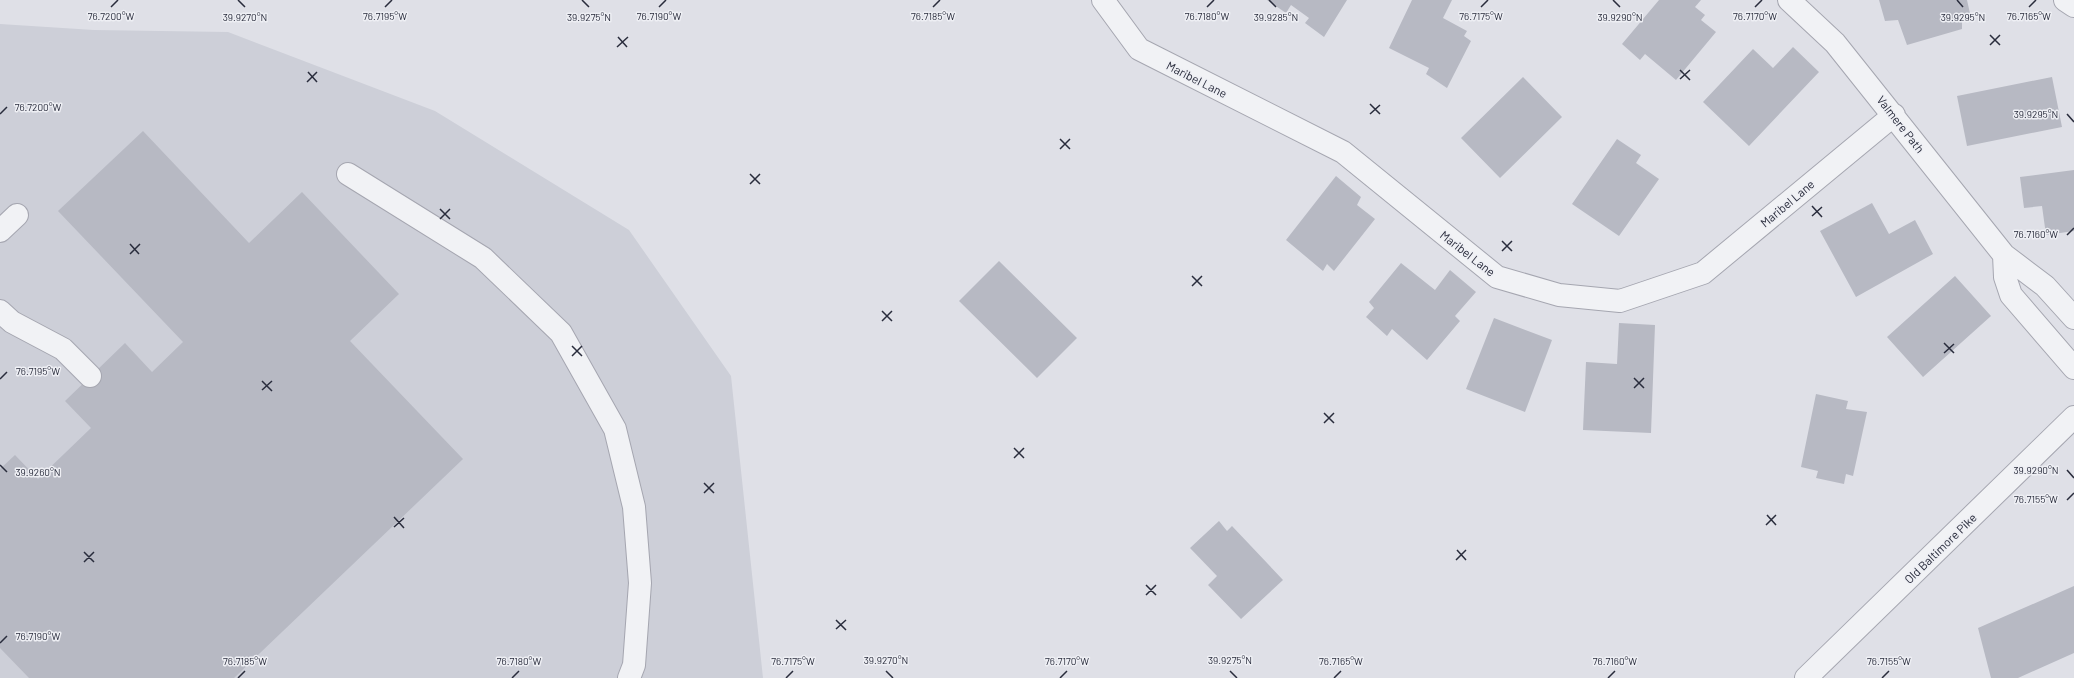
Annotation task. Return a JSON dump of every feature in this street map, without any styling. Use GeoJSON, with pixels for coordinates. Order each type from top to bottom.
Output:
{"type":"FeatureCollection","features":[{"type":"Feature","properties":{"kind":"street","name":"Maribel Lane"},"geometry":{"type":"LineString","coordinates":[[1103,0],[1139,49],[1344,152],[1497,277],[1559,295],[1620,301],[1703,274],[1894,115]]}},
{"type":"Feature","properties":{"kind":"street","name":"Valmere Path"},"geometry":{"type":"LineString","coordinates":[[1789,0],[1835,43],[1894,115],[2004,255],[2045,286],[2074,318]]}},
{"type":"Feature","properties":{"kind":"street"},"geometry":{"type":"LineString","coordinates":[[2065,0],[2074,6]]}},
{"type":"Feature","properties":{"kind":"street"},"geometry":{"type":"LineString","coordinates":[[348,174],[483,258],[561,333],[615,429],[634,507],[640,583],[634,665],[629,678]]}},
{"type":"Feature","properties":{"kind":"street"},"geometry":{"type":"LineString","coordinates":[[0,231],[17,215]]}},
{"type":"Feature","properties":{"kind":"street"},"geometry":{"type":"LineString","coordinates":[[2004,255],[2005,277],[2011,295],[2074,368]]}},
{"type":"Feature","properties":{"kind":"street"},"geometry":{"type":"LineString","coordinates":[[0,311],[12,322],[63,349],[90,376]]}},
{"type":"Feature","properties":{"kind":"street","name":"Old Baltimore Pike"},"geometry":{"type":"LineString","coordinates":[[1806,678],[2074,417]]}},
{"type":"Feature","properties":{"kind":"shaded area"},"geometry":{"type":"Polygon","coordinates":[[[0,24],[94,30],[228,32],[435,111],[629,230],[731,376],[763,678],[0,678],[0,24]]]}},
{"type":"Feature","properties":{"kind":"building"},"geometry":{"type":"Polygon","coordinates":[[[1267,0],[1347,0],[1324,37],[1305,23],[1309,18],[1291,5],[1286,13],[1267,0]]]}},
{"type":"Feature","properties":{"kind":"building"},"geometry":{"type":"Polygon","coordinates":[[[1412,0],[1452,0],[1443,18],[1467,31],[1464,36],[1471,41],[1447,88],[1426,74],[1429,68],[1389,48],[1412,0]]]}},
{"type":"Feature","properties":{"kind":"building"},"geometry":{"type":"Polygon","coordinates":[[[1659,0],[1701,0],[1695,7],[1705,15],[1701,20],[1716,32],[1676,80],[1645,54],[1640,60],[1622,44],[1659,0]]]}},
{"type":"Feature","properties":{"kind":"building"},"geometry":{"type":"Polygon","coordinates":[[[1879,0],[1967,0],[1971,18],[1962,20],[1962,29],[1907,45],[1898,20],[1885,21],[1879,0]]]}},
{"type":"Feature","properties":{"kind":"building"},"geometry":{"type":"Polygon","coordinates":[[[1793,47],[1819,72],[1749,146],[1703,102],[1753,49],[1773,68],[1793,47]]]}},
{"type":"Feature","properties":{"kind":"building"},"geometry":{"type":"Polygon","coordinates":[[[1523,77],[1562,117],[1500,178],[1461,138],[1523,77]]]}},
{"type":"Feature","properties":{"kind":"building"},"geometry":{"type":"Polygon","coordinates":[[[2052,77],[2062,127],[1967,146],[1957,96],[2052,77]]]}},
{"type":"Feature","properties":{"kind":"building"},"geometry":{"type":"Polygon","coordinates":[[[143,131],[249,243],[302,192],[399,294],[350,341],[463,459],[234,678],[29,678],[0,648],[0,469],[15,455],[38,479],[91,428],[65,401],[125,343],[152,372],[183,342],[58,211],[143,131]]]}},
{"type":"Feature","properties":{"kind":"building"},"geometry":{"type":"Polygon","coordinates":[[[1617,139],[1641,155],[1636,163],[1659,179],[1619,236],[1572,204],[1617,139]]]}},
{"type":"Feature","properties":{"kind":"building"},"geometry":{"type":"Polygon","coordinates":[[[2074,170],[2074,231],[2046,235],[2042,206],[2024,208],[2020,177],[2074,170]]]}},
{"type":"Feature","properties":{"kind":"building"},"geometry":{"type":"Polygon","coordinates":[[[1336,176],[1361,197],[1357,205],[1375,219],[1334,271],[1327,264],[1323,271],[1286,240],[1336,176]]]}},
{"type":"Feature","properties":{"kind":"building"},"geometry":{"type":"Polygon","coordinates":[[[1872,203],[1889,234],[1915,220],[1933,254],[1856,297],[1820,231],[1872,203]]]}},
{"type":"Feature","properties":{"kind":"building"},"geometry":{"type":"Polygon","coordinates":[[[999,261],[1077,338],[1037,378],[959,301],[999,261]]]}},
{"type":"Feature","properties":{"kind":"building"},"geometry":{"type":"Polygon","coordinates":[[[1401,263],[1435,290],[1450,270],[1476,292],[1455,316],[1460,321],[1427,360],[1392,329],[1387,336],[1366,317],[1374,308],[1369,302],[1401,263]]]}},
{"type":"Feature","properties":{"kind":"building"},"geometry":{"type":"Polygon","coordinates":[[[1955,276],[1991,316],[1923,377],[1887,337],[1955,276]]]}},
{"type":"Feature","properties":{"kind":"building"},"geometry":{"type":"Polygon","coordinates":[[[1494,318],[1552,340],[1525,412],[1466,389],[1494,318]]]}},
{"type":"Feature","properties":{"kind":"building"},"geometry":{"type":"Polygon","coordinates":[[[1619,323],[1655,325],[1651,433],[1583,430],[1586,362],[1617,364],[1619,323]]]}},
{"type":"Feature","properties":{"kind":"building"},"geometry":{"type":"Polygon","coordinates":[[[1816,394],[1848,401],[1846,409],[1867,412],[1853,476],[1846,474],[1844,484],[1816,478],[1818,471],[1801,467],[1816,394]]]}},
{"type":"Feature","properties":{"kind":"building"},"geometry":{"type":"Polygon","coordinates":[[[1219,521],[1227,531],[1232,526],[1283,580],[1241,619],[1208,585],[1217,576],[1190,548],[1219,521]]]}},
{"type":"Feature","properties":{"kind":"building"},"geometry":{"type":"Polygon","coordinates":[[[2074,586],[2074,653],[2018,678],[1991,678],[1978,628],[2074,586]]]}}]}
